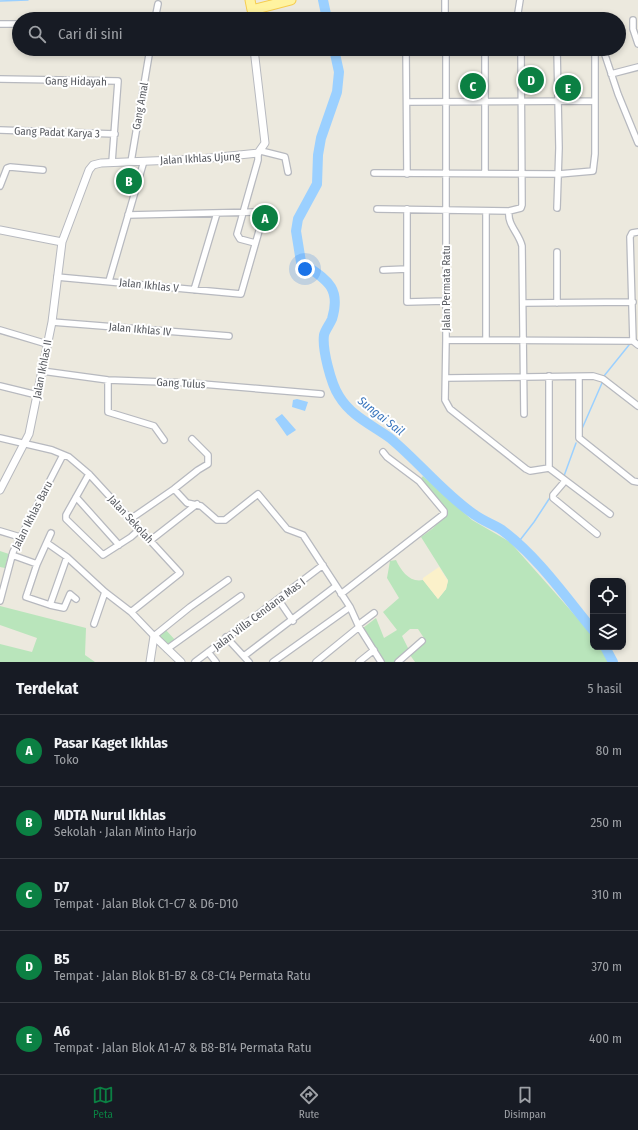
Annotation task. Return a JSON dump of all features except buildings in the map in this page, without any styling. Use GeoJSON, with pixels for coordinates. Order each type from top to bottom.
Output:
{"type":"FeatureCollection","features":[{"type":"Feature","properties":{"kind":"main road"},"geometry":{"type":"LineString","coordinates":[[250,0],[252,12]]}},
{"type":"Feature","properties":{"kind":"main road"},"geometry":{"type":"LineString","coordinates":[[261,12],[291,0]]}},
{"type":"Feature","properties":{"kind":"street"},"geometry":{"type":"LineString","coordinates":[[445,0],[445,12]]}},
{"type":"Feature","properties":{"kind":"street"},"geometry":{"type":"LineString","coordinates":[[518,12],[520,0]]}},
{"type":"Feature","properties":{"kind":"street"},"geometry":{"type":"LineString","coordinates":[[156,12],[158,4]]}},
{"type":"Feature","properties":{"kind":"street"},"geometry":{"type":"LineString","coordinates":[[633,20],[633,29],[638,44]]}},
{"type":"Feature","properties":{"kind":"street"},"geometry":{"type":"LineString","coordinates":[[0,24],[12,24]]}},
{"type":"Feature","properties":{"kind":"street","name":"Gang Amal"},"geometry":{"type":"LineString","coordinates":[[131,162],[149,56]]}},
{"type":"Feature","properties":{"kind":"street"},"geometry":{"type":"LineString","coordinates":[[128,215],[244,213],[261,212],[263,215],[255,243],[240,239],[238,236],[244,213],[258,160],[259,152],[265,143],[255,56]]}},
{"type":"Feature","properties":{"kind":"street"},"geometry":{"type":"LineString","coordinates":[[406,56],[407,174]]}},
{"type":"Feature","properties":{"kind":"street","name":"Jalan Permata Ratu"},"geometry":{"type":"LineString","coordinates":[[446,56],[446,340],[633,341]]}},
{"type":"Feature","properties":{"kind":"street"},"geometry":{"type":"LineString","coordinates":[[484,56],[486,173]]}},
{"type":"Feature","properties":{"kind":"street"},"geometry":{"type":"LineString","coordinates":[[377,209],[509,211],[521,208],[521,56]]}},
{"type":"Feature","properties":{"kind":"street"},"geometry":{"type":"LineString","coordinates":[[557,56],[559,174],[557,208]]}},
{"type":"Feature","properties":{"kind":"street"},"geometry":{"type":"LineString","coordinates":[[374,173],[559,174],[591,172],[594,170],[595,56]]}},
{"type":"Feature","properties":{"kind":"street"},"geometry":{"type":"LineString","coordinates":[[605,56],[638,143]]}},
{"type":"Feature","properties":{"kind":"street"},"geometry":{"type":"LineString","coordinates":[[611,74],[638,67]]}},
{"type":"Feature","properties":{"kind":"street","name":"Gang Hidayah"},"geometry":{"type":"LineString","coordinates":[[0,79],[118,81],[112,162]]}},
{"type":"Feature","properties":{"kind":"street"},"geometry":{"type":"LineString","coordinates":[[407,102],[594,101]]}},
{"type":"Feature","properties":{"kind":"street","name":"Gang Padat Karya 3"},"geometry":{"type":"LineString","coordinates":[[0,130],[114,134]]}},
{"type":"Feature","properties":{"kind":"street"},"geometry":{"type":"LineString","coordinates":[[259,152],[285,157],[288,172]]}},
{"type":"Feature","properties":{"kind":"street","name":"Jalan Ikhlas Ujung"},"geometry":{"type":"LineString","coordinates":[[62,242],[89,170],[96,164],[112,162],[200,160],[259,152]]}},
{"type":"Feature","properties":{"kind":"street"},"geometry":{"type":"LineString","coordinates":[[109,281],[144,161]]}},
{"type":"Feature","properties":{"kind":"street"},"geometry":{"type":"LineString","coordinates":[[0,186],[7,168],[43,170]]}},
{"type":"Feature","properties":{"kind":"street"},"geometry":{"type":"LineString","coordinates":[[407,209],[407,302],[445,301]]}},
{"type":"Feature","properties":{"kind":"street"},"geometry":{"type":"LineString","coordinates":[[486,210],[486,340]]}},
{"type":"Feature","properties":{"kind":"street"},"geometry":{"type":"LineString","coordinates":[[509,211],[509,220],[520,239],[522,246],[524,303],[524,414]]}},
{"type":"Feature","properties":{"kind":"street"},"geometry":{"type":"LineString","coordinates":[[194,290],[217,213]]}},
{"type":"Feature","properties":{"kind":"street"},"geometry":{"type":"LineString","coordinates":[[0,230],[62,242]]}},
{"type":"Feature","properties":{"kind":"street"},"geometry":{"type":"LineString","coordinates":[[638,232],[632,233],[630,237],[633,341],[638,346]]}},
{"type":"Feature","properties":{"kind":"street","name":"Jalan Ikhlas II"},"geometry":{"type":"LineString","coordinates":[[0,490],[29,434],[52,322],[62,242]]}},
{"type":"Feature","properties":{"kind":"street","name":"Jalan Ikhlas V"},"geometry":{"type":"LineString","coordinates":[[57,277],[242,294],[255,243]]}},
{"type":"Feature","properties":{"kind":"street"},"geometry":{"type":"LineString","coordinates":[[557,252],[557,303]]}},
{"type":"Feature","properties":{"kind":"street"},"geometry":{"type":"LineString","coordinates":[[383,270],[407,269]]}},
{"type":"Feature","properties":{"kind":"street"},"geometry":{"type":"LineString","coordinates":[[524,303],[633,302]]}},
{"type":"Feature","properties":{"kind":"street","name":"Jalan Ikhlas IV"},"geometry":{"type":"LineString","coordinates":[[52,322],[228,336]]}},
{"type":"Feature","properties":{"kind":"street"},"geometry":{"type":"LineString","coordinates":[[0,330],[47,344]]}},
{"type":"Feature","properties":{"kind":"street"},"geometry":{"type":"LineString","coordinates":[[446,340],[445,400],[450,408],[526,469],[530,471],[549,468],[610,514]]}},
{"type":"Feature","properties":{"kind":"street","name":"Gang Tulus"},"geometry":{"type":"LineString","coordinates":[[42,371],[108,380],[190,383],[320,394]]}},
{"type":"Feature","properties":{"kind":"street"},"geometry":{"type":"LineString","coordinates":[[549,376],[549,468]]}},
{"type":"Feature","properties":{"kind":"street"},"geometry":{"type":"LineString","coordinates":[[446,378],[593,376],[604,379],[638,406]]}},
{"type":"Feature","properties":{"kind":"street"},"geometry":{"type":"LineString","coordinates":[[578,377],[579,438],[633,481],[638,482]]}},
{"type":"Feature","properties":{"kind":"street"},"geometry":{"type":"LineString","coordinates":[[108,380],[108,412],[154,426],[164,440]]}},
{"type":"Feature","properties":{"kind":"street"},"geometry":{"type":"LineString","coordinates":[[0,386],[37,395]]}},
{"type":"Feature","properties":{"kind":"street","name":"Jalan Sekolah"},"geometry":{"type":"LineString","coordinates":[[0,438],[69,457],[89,474],[132,518],[140,529],[180,573],[132,612]]}},
{"type":"Feature","properties":{"kind":"street"},"geometry":{"type":"LineString","coordinates":[[132,518],[208,464],[208,456],[192,438]]}},
{"type":"Feature","properties":{"kind":"street"},"geometry":{"type":"LineString","coordinates":[[341,594],[444,514],[444,511],[419,481],[387,457],[383,452]]}},
{"type":"Feature","properties":{"kind":"street","name":"Jalan Ikhlas Baru"},"geometry":{"type":"LineString","coordinates":[[0,601],[12,555],[20,536],[63,455]]}},
{"type":"Feature","properties":{"kind":"street"},"geometry":{"type":"LineString","coordinates":[[89,474],[66,515],[66,520],[100,554],[106,554],[140,529]]}},
{"type":"Feature","properties":{"kind":"street"},"geometry":{"type":"LineString","coordinates":[[565,481],[553,498],[597,534]]}},
{"type":"Feature","properties":{"kind":"street"},"geometry":{"type":"LineString","coordinates":[[174,489],[187,503],[197,504],[215,519],[221,521],[258,494],[287,529],[302,535],[350,607],[359,626],[381,662]]}},
{"type":"Feature","properties":{"kind":"street"},"geometry":{"type":"LineString","coordinates":[[76,497],[120,545]]}},
{"type":"Feature","properties":{"kind":"street"},"geometry":{"type":"LineString","coordinates":[[151,540],[197,504]]}},
{"type":"Feature","properties":{"kind":"street"},"geometry":{"type":"LineString","coordinates":[[0,531],[20,536]]}},
{"type":"Feature","properties":{"kind":"street"},"geometry":{"type":"LineString","coordinates":[[51,533],[37,564],[26,597],[64,608],[70,594],[76,599]]}},
{"type":"Feature","properties":{"kind":"street"},"geometry":{"type":"LineString","coordinates":[[47,543],[67,557],[105,592],[132,612],[181,662]]}},
{"type":"Feature","properties":{"kind":"street"},"geometry":{"type":"LineString","coordinates":[[12,555],[37,564]]}},
{"type":"Feature","properties":{"kind":"street"},"geometry":{"type":"LineString","coordinates":[[50,605],[67,557]]}},
{"type":"Feature","properties":{"kind":"street","name":"Jalan Villa Cendana Mas I"},"geometry":{"type":"LineString","coordinates":[[195,662],[226,637],[323,565]]}},
{"type":"Feature","properties":{"kind":"street"},"geometry":{"type":"LineString","coordinates":[[150,662],[154,636],[190,607],[228,580]]}},
{"type":"Feature","properties":{"kind":"street"},"geometry":{"type":"LineString","coordinates":[[244,656],[336,586]]}},
{"type":"Feature","properties":{"kind":"street"},"geometry":{"type":"LineString","coordinates":[[94,624],[105,592]]}},
{"type":"Feature","properties":{"kind":"street"},"geometry":{"type":"LineString","coordinates":[[167,649],[241,596]]}},
{"type":"Feature","properties":{"kind":"street"},"geometry":{"type":"LineString","coordinates":[[278,599],[293,620]]}},
{"type":"Feature","properties":{"kind":"street"},"geometry":{"type":"LineString","coordinates":[[273,662],[350,607]]}},
{"type":"Feature","properties":{"kind":"street"},"geometry":{"type":"LineString","coordinates":[[316,662],[374,613]]}},
{"type":"Feature","properties":{"kind":"street"},"geometry":{"type":"LineString","coordinates":[[226,637],[249,662]]}},
{"type":"Feature","properties":{"kind":"street"},"geometry":{"type":"LineString","coordinates":[[398,662],[422,641]]}},
{"type":"Feature","properties":{"kind":"street"},"geometry":{"type":"LineString","coordinates":[[359,662],[374,650]]}},
{"type":"Feature","properties":{"kind":"street"},"geometry":{"type":"LineString","coordinates":[[208,652],[216,662]]}},
{"type":"Feature","properties":{"kind":"green space"},"geometry":{"type":"Polygon","coordinates":[[[423,476],[472,520],[510,542],[588,630],[590,633],[590,650],[602,650],[609,662],[415,662],[410,655],[426,641],[418,629],[410,629],[402,636],[409,650],[396,662],[383,662],[363,628],[376,618],[384,638],[397,630],[383,612],[399,598],[387,578],[390,561],[396,560],[403,572],[410,578],[414,580],[423,580],[438,599],[446,589],[448,580],[421,537],[432,529],[445,516],[420,480],[423,476]]]}},
{"type":"Feature","properties":{"kind":"green space"},"geometry":{"type":"Polygon","coordinates":[[[0,551],[9,554],[5,568],[0,567],[0,551]]]}},
{"type":"Feature","properties":{"kind":"green space"},"geometry":{"type":"Polygon","coordinates":[[[0,606],[86,628],[85,655],[95,662],[0,662],[0,644],[32,652],[37,638],[0,625],[0,606]]]}},
{"type":"Feature","properties":{"kind":"green space"},"geometry":{"type":"Polygon","coordinates":[[[165,629],[176,641],[168,647],[158,635],[165,629]]]}},
{"type":"Feature","properties":{"kind":"sand"},"geometry":{"type":"Polygon","coordinates":[[[439,567],[448,581],[446,589],[438,599],[423,578],[439,567]]]}},
{"type":"Feature","properties":{"kind":"water"},"geometry":{"type":"Polygon","coordinates":[[[297,399],[308,402],[305,411],[292,407],[293,400],[297,399]]]}},
{"type":"Feature","properties":{"kind":"water"},"geometry":{"type":"Polygon","coordinates":[[[282,414],[296,430],[287,436],[275,419],[282,414]]]}},
{"type":"Feature","properties":{"kind":"waterway"},"geometry":{"type":"LineString","coordinates":[[0,1],[28,0]]}},
{"type":"Feature","properties":{"kind":"waterway","name":"Sungai Sail"},"geometry":{"type":"LineString","coordinates":[[323,0],[326,12]]}},
{"type":"Feature","properties":{"kind":"waterway","name":"Sungai Sail"},"geometry":{"type":"LineString","coordinates":[[336,56],[339,72],[337,92],[321,138],[318,155],[317,184],[298,219],[296,231],[301,262],[324,279],[333,291],[335,308],[332,319],[324,335],[324,349],[336,391],[344,403],[356,415],[390,438],[464,507],[478,517],[502,530],[527,552],[539,564],[590,626]]}},
{"type":"Feature","properties":{"kind":"waterway"},"geometry":{"type":"LineString","coordinates":[[604,376],[629,345]]}},
{"type":"Feature","properties":{"kind":"waterway"},"geometry":{"type":"LineString","coordinates":[[581,431],[602,383]]}},
{"type":"Feature","properties":{"kind":"waterway"},"geometry":{"type":"LineString","coordinates":[[564,476],[576,443]]}},
{"type":"Feature","properties":{"kind":"waterway"},"geometry":{"type":"LineString","coordinates":[[517,544],[551,496]]}},
{"type":"Feature","properties":{"kind":"waterway","name":"Sungai Sail"},"geometry":{"type":"LineString","coordinates":[[607,650],[613,662]]}},
{"type":"Feature","properties":{"kind":"place","name":"B5"},"geometry":{"type":"Point","coordinates":[531,80]}},
{"type":"Feature","properties":{"kind":"place","name":"D7"},"geometry":{"type":"Point","coordinates":[473,86]}},
{"type":"Feature","properties":{"kind":"place","name":"A6"},"geometry":{"type":"Point","coordinates":[568,88]}},
{"type":"Feature","properties":{"kind":"place","name":"MDTA Nurul Ikhlas"},"geometry":{"type":"Point","coordinates":[129,181]}},
{"type":"Feature","properties":{"kind":"place","name":"Pasar Kaget Ikhlas"},"geometry":{"type":"Point","coordinates":[265,218]}}]}
